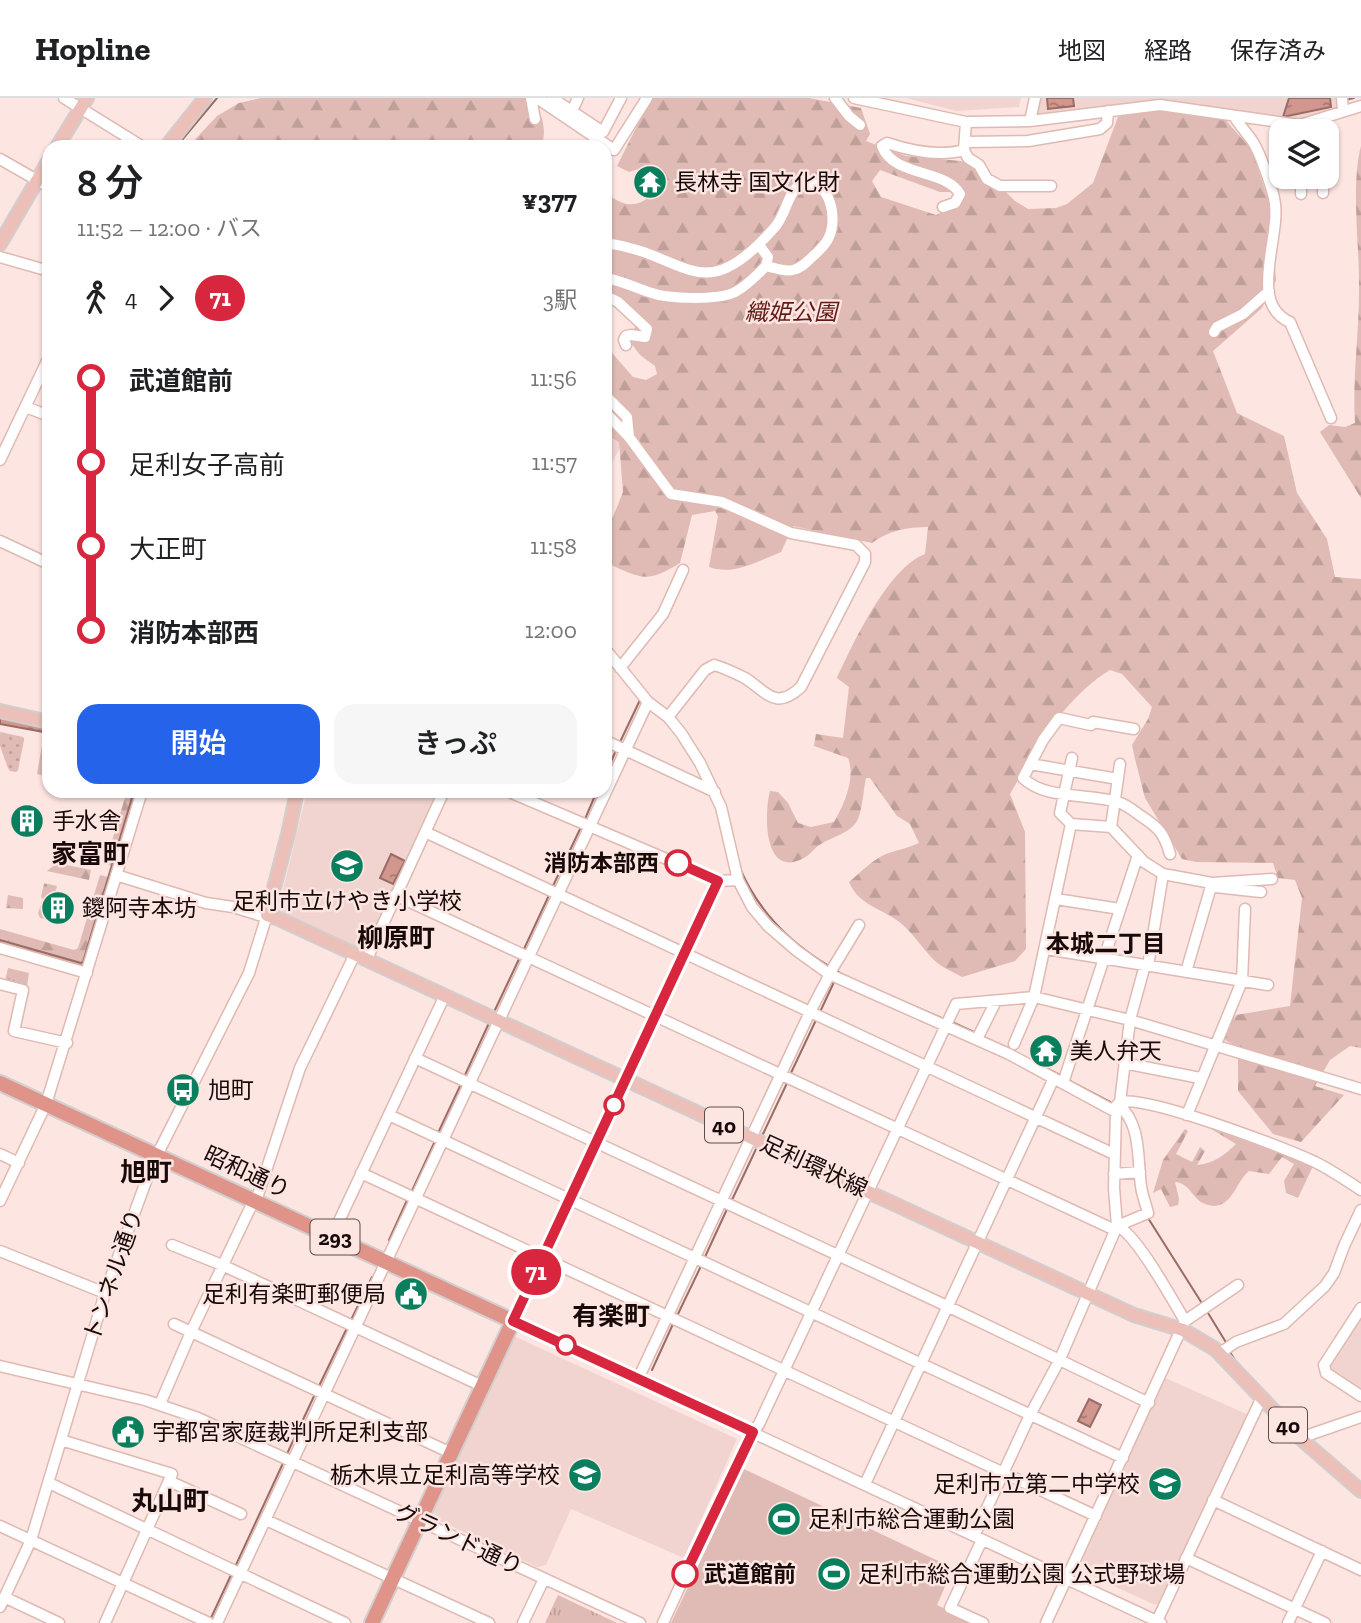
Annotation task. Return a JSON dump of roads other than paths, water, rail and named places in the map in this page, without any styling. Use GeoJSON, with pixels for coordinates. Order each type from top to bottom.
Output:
{"type":"FeatureCollection","features":[{"type":"Feature","properties":{"kind":"highway","name":"昭和通り"},"geometry":{"type":"LineString","coordinates":[[0,1083],[513,1321]]}},
{"type":"Feature","properties":{"kind":"highway"},"geometry":{"type":"LineString","coordinates":[[372,1623],[513,1321]]}},
{"type":"Feature","properties":{"kind":"main road"},"geometry":{"type":"LineString","coordinates":[[172,140],[205,98]]}},
{"type":"Feature","properties":{"kind":"main road"},"geometry":{"type":"LineString","coordinates":[[61,140],[84,103]]}},
{"type":"Feature","properties":{"kind":"main road"},"geometry":{"type":"LineString","coordinates":[[0,244],[42,172]]}},
{"type":"Feature","properties":{"kind":"main road"},"geometry":{"type":"LineString","coordinates":[[0,711],[42,720]]}},
{"type":"Feature","properties":{"kind":"main road"},"geometry":{"type":"LineString","coordinates":[[267,915],[295,798]]}},
{"type":"Feature","properties":{"kind":"main road","name":"足利環状線"},"geometry":{"type":"LineString","coordinates":[[267,915],[980,1242],[1087,1294],[1139,1317],[1184,1325],[1226,1349],[1262,1397],[1361,1491]]}},
{"type":"Feature","properties":{"kind":"street"},"geometry":{"type":"LineString","coordinates":[[64,98],[84,103],[134,140]]}},
{"type":"Feature","properties":{"kind":"street"},"geometry":{"type":"LineString","coordinates":[[531,98],[535,118]]}},
{"type":"Feature","properties":{"kind":"street"},"geometry":{"type":"LineString","coordinates":[[537,98],[600,140]]}},
{"type":"Feature","properties":{"kind":"street"},"geometry":{"type":"LineString","coordinates":[[552,98],[603,132],[621,98]]}},
{"type":"Feature","properties":{"kind":"street"},"geometry":{"type":"LineString","coordinates":[[572,111],[578,98]]}},
{"type":"Feature","properties":{"kind":"street"},"geometry":{"type":"LineString","coordinates":[[612,149],[614,150],[647,98]]}},
{"type":"Feature","properties":{"kind":"street"},"geometry":{"type":"LineString","coordinates":[[835,98],[860,125]]}},
{"type":"Feature","properties":{"kind":"street"},"geometry":{"type":"LineString","coordinates":[[854,98],[966,122],[1030,121],[1160,104],[1269,122]]}},
{"type":"Feature","properties":{"kind":"street"},"geometry":{"type":"LineString","coordinates":[[1030,121],[1035,98]]}},
{"type":"Feature","properties":{"kind":"street"},"geometry":{"type":"LineString","coordinates":[[1342,98],[1343,111]]}},
{"type":"Feature","properties":{"kind":"street"},"geometry":{"type":"LineString","coordinates":[[1324,119],[1361,106]]}},
{"type":"Feature","properties":{"kind":"street"},"geometry":{"type":"LineString","coordinates":[[943,207],[955,203],[960,194],[957,189],[949,183],[901,165],[883,150],[882,146],[887,143],[910,151],[930,152],[1028,141],[1100,129],[1107,123],[1108,111]]}},
{"type":"Feature","properties":{"kind":"street"},"geometry":{"type":"LineString","coordinates":[[1234,116],[1241,129],[1253,141],[1275,200],[1269,301],[1275,312],[1290,322],[1331,418]]}},
{"type":"Feature","properties":{"kind":"street"},"geometry":{"type":"LineString","coordinates":[[966,122],[965,146],[968,158],[979,165],[992,183],[1000,186],[1051,186]]}},
{"type":"Feature","properties":{"kind":"street"},"geometry":{"type":"LineString","coordinates":[[590,133],[591,140]]}},
{"type":"Feature","properties":{"kind":"street"},"geometry":{"type":"LineString","coordinates":[[0,159],[42,183]]}},
{"type":"Feature","properties":{"kind":"street"},"geometry":{"type":"LineString","coordinates":[[612,244],[635,249],[677,267],[709,273],[723,271],[735,265],[759,245],[779,223],[795,188],[809,182],[814,184],[826,193],[833,217],[828,241],[795,269],[766,266]]}},
{"type":"Feature","properties":{"kind":"street"},"geometry":{"type":"LineString","coordinates":[[1301,189],[1301,194]]}},
{"type":"Feature","properties":{"kind":"street"},"geometry":{"type":"LineString","coordinates":[[1323,189],[1323,193]]}},
{"type":"Feature","properties":{"kind":"street"},"geometry":{"type":"LineString","coordinates":[[612,279],[654,294],[710,297],[734,293],[766,266],[766,252],[759,245]]}},
{"type":"Feature","properties":{"kind":"street"},"geometry":{"type":"LineString","coordinates":[[0,257],[42,269]]}},
{"type":"Feature","properties":{"kind":"street"},"geometry":{"type":"LineString","coordinates":[[1214,331],[1243,314],[1269,291]]}},
{"type":"Feature","properties":{"kind":"street"},"geometry":{"type":"LineString","coordinates":[[612,299],[647,329],[645,337],[626,336],[626,345]]}},
{"type":"Feature","properties":{"kind":"street"},"geometry":{"type":"LineString","coordinates":[[0,460],[5,439],[26,407],[42,372]]}},
{"type":"Feature","properties":{"kind":"street"},"geometry":{"type":"LineString","coordinates":[[612,402],[626,417],[629,438]]}},
{"type":"Feature","properties":{"kind":"street"},"geometry":{"type":"LineString","coordinates":[[26,407],[42,413]]}},
{"type":"Feature","properties":{"kind":"street"},"geometry":{"type":"LineString","coordinates":[[612,420],[671,494],[722,502],[791,533],[856,545],[865,554],[865,562],[801,687],[793,695],[781,699],[770,698],[747,680],[714,665],[705,670],[668,717]]}},
{"type":"Feature","properties":{"kind":"street"},"geometry":{"type":"LineString","coordinates":[[0,541],[42,561]]}},
{"type":"Feature","properties":{"kind":"street"},"geometry":{"type":"LineString","coordinates":[[620,668],[663,614],[683,570]]}},
{"type":"Feature","properties":{"kind":"street"},"geometry":{"type":"LineString","coordinates":[[612,658],[648,702],[668,717],[688,743],[715,793],[738,880],[752,907],[768,926],[830,974],[946,1024],[1062,1082],[1118,1105],[1128,1113],[1138,1142],[1141,1187],[1148,1213],[1116,1228]]}},
{"type":"Feature","properties":{"kind":"street"},"geometry":{"type":"LineString","coordinates":[[612,778],[648,702]]}},
{"type":"Feature","properties":{"kind":"street"},"geometry":{"type":"LineString","coordinates":[[1134,729],[1093,722],[1091,725],[1059,718],[1023,778],[1029,784],[1064,795],[1115,801],[1126,805],[1159,828],[1170,854]]}},
{"type":"Feature","properties":{"kind":"street"},"geometry":{"type":"LineString","coordinates":[[612,744],[715,793]]}},
{"type":"Feature","properties":{"kind":"street"},"geometry":{"type":"LineString","coordinates":[[1072,758],[1060,813],[1071,824],[1111,827],[1138,855],[1163,874],[1212,883],[1272,879]]}},
{"type":"Feature","properties":{"kind":"street"},"geometry":{"type":"LineString","coordinates":[[1030,764],[1118,779]]}},
{"type":"Feature","properties":{"kind":"street"},"geometry":{"type":"LineString","coordinates":[[1111,827],[1120,764]]}},
{"type":"Feature","properties":{"kind":"street"},"geometry":{"type":"LineString","coordinates":[[0,1202],[46,1104],[140,798]]}},
{"type":"Feature","properties":{"kind":"street"},"geometry":{"type":"LineString","coordinates":[[160,1404],[222,1265],[255,1201],[300,1068],[396,895],[441,798]]}},
{"type":"Feature","properties":{"kind":"street"},"geometry":{"type":"LineString","coordinates":[[524,798],[718,881],[738,880]]}},
{"type":"Feature","properties":{"kind":"street"},"geometry":{"type":"LineString","coordinates":[[217,1623],[603,798]]}},
{"type":"Feature","properties":{"kind":"street"},"geometry":{"type":"LineString","coordinates":[[1014,1044],[1034,997],[1071,824]]}},
{"type":"Feature","properties":{"kind":"street"},"geometry":{"type":"LineString","coordinates":[[425,832],[1114,1154]]}},
{"type":"Feature","properties":{"kind":"street"},"geometry":{"type":"LineString","coordinates":[[864,1484],[950,1307],[1036,1117],[1062,1082],[1138,855]]}},
{"type":"Feature","properties":{"kind":"street"},"geometry":{"type":"LineString","coordinates":[[983,1623],[950,1608],[1003,1473],[1060,1359],[1116,1228],[1114,1154],[1118,1105],[1130,1020],[1147,966],[1163,874]]}},
{"type":"Feature","properties":{"kind":"street"},"geometry":{"type":"LineString","coordinates":[[116,875],[206,903],[267,915]]}},
{"type":"Feature","properties":{"kind":"street"},"geometry":{"type":"LineString","coordinates":[[718,881],[513,1321],[1158,1622],[1185,1558],[1262,1397]]}},
{"type":"Feature","properties":{"kind":"street"},"geometry":{"type":"LineString","coordinates":[[1212,883],[1215,887],[1261,892]]}},
{"type":"Feature","properties":{"kind":"street"},"geometry":{"type":"LineString","coordinates":[[1186,972],[1212,883]]}},
{"type":"Feature","properties":{"kind":"street"},"geometry":{"type":"LineString","coordinates":[[396,895],[1008,1181],[1116,1228],[1124,1229],[1140,1250],[1184,1325]]}},
{"type":"Feature","properties":{"kind":"street"},"geometry":{"type":"LineString","coordinates":[[1056,900],[1120,909]]}},
{"type":"Feature","properties":{"kind":"street"},"geometry":{"type":"LineString","coordinates":[[1187,1115],[1242,981],[1245,909]]}},
{"type":"Feature","properties":{"kind":"street","name":"トンネル通り"},"geometry":{"type":"LineString","coordinates":[[2,1602],[31,1540],[105,1293],[157,1155],[249,973],[267,915]]}},
{"type":"Feature","properties":{"kind":"street"},"geometry":{"type":"LineString","coordinates":[[638,1379],[810,1012],[859,925]]}},
{"type":"Feature","properties":{"kind":"street"},"geometry":{"type":"LineString","coordinates":[[0,948],[87,973]]}},
{"type":"Feature","properties":{"kind":"street"},"geometry":{"type":"LineString","coordinates":[[1046,949],[1268,985]]}},
{"type":"Feature","properties":{"kind":"street"},"geometry":{"type":"LineString","coordinates":[[0,985],[23,990],[14,1031],[66,1043]]}},
{"type":"Feature","properties":{"kind":"street"},"geometry":{"type":"LineString","coordinates":[[332,1236],[444,995]]}},
{"type":"Feature","properties":{"kind":"street"},"geometry":{"type":"LineString","coordinates":[[663,1623],[956,1004],[1034,997],[1130,1020],[1361,1089]]}},
{"type":"Feature","properties":{"kind":"street"},"geometry":{"type":"LineString","coordinates":[[977,1039],[996,1000]]}},
{"type":"Feature","properties":{"kind":"street"},"geometry":{"type":"LineString","coordinates":[[415,1058],[950,1307],[1149,1403]]}},
{"type":"Feature","properties":{"kind":"street"},"geometry":{"type":"LineString","coordinates":[[1124,1063],[1200,1079]]}},
{"type":"Feature","properties":{"kind":"street"},"geometry":{"type":"LineString","coordinates":[[1118,1105],[1133,1101],[1187,1115],[1294,1153],[1361,1190]]}},
{"type":"Feature","properties":{"kind":"street"},"geometry":{"type":"LineString","coordinates":[[388,1115],[1123,1458]]}},
{"type":"Feature","properties":{"kind":"street"},"geometry":{"type":"LineString","coordinates":[[0,1154],[19,1163]]}},
{"type":"Feature","properties":{"kind":"street"},"geometry":{"type":"LineString","coordinates":[[1114,1174],[1140,1171]]}},
{"type":"Feature","properties":{"kind":"street"},"geometry":{"type":"LineString","coordinates":[[361,1173],[1096,1516]]}},
{"type":"Feature","properties":{"kind":"street"},"geometry":{"type":"LineString","coordinates":[[1226,1349],[1284,1324],[1325,1286],[1334,1273],[1361,1210]]}},
{"type":"Feature","properties":{"kind":"street"},"geometry":{"type":"LineString","coordinates":[[172,1245],[222,1265],[482,1386]]}},
{"type":"Feature","properties":{"kind":"street"},"geometry":{"type":"LineString","coordinates":[[0,1251],[105,1293]]}},
{"type":"Feature","properties":{"kind":"street"},"geometry":{"type":"LineString","coordinates":[[1046,1623],[1184,1325],[1238,1285]]}},
{"type":"Feature","properties":{"kind":"street"},"geometry":{"type":"LineString","coordinates":[[1361,1308],[1324,1365],[1326,1373],[1361,1396]]}},
{"type":"Feature","properties":{"kind":"street"},"geometry":{"type":"LineString","coordinates":[[174,1324],[451,1453]]}},
{"type":"Feature","properties":{"kind":"street","name":"グランド通り"},"geometry":{"type":"LineString","coordinates":[[0,1366],[160,1404],[198,1418],[639,1623]]}},
{"type":"Feature","properties":{"kind":"street"},"geometry":{"type":"LineString","coordinates":[[1302,1437],[1357,1418],[1361,1430]]}},
{"type":"Feature","properties":{"kind":"street"},"geometry":{"type":"LineString","coordinates":[[61,1440],[172,1474],[149,1531],[105,1623]]}},
{"type":"Feature","properties":{"kind":"street"},"geometry":{"type":"LineString","coordinates":[[169,1481],[241,1514]]}},
{"type":"Feature","properties":{"kind":"street"},"geometry":{"type":"LineString","coordinates":[[48,1483],[345,1623]]}},
{"type":"Feature","properties":{"kind":"street"},"geometry":{"type":"LineString","coordinates":[[1213,1500],[1361,1570]]}},
{"type":"Feature","properties":{"kind":"street"},"geometry":{"type":"LineString","coordinates":[[266,1520],[488,1623]]}},
{"type":"Feature","properties":{"kind":"street"},"geometry":{"type":"LineString","coordinates":[[0,1526],[209,1623]]}},
{"type":"Feature","properties":{"kind":"street"},"geometry":{"type":"LineString","coordinates":[[1288,1623],[1322,1551]]}},
{"type":"Feature","properties":{"kind":"street"},"geometry":{"type":"LineString","coordinates":[[1185,1558],[1325,1623]]}},
{"type":"Feature","properties":{"kind":"street"},"geometry":{"type":"LineString","coordinates":[[523,1623],[544,1579]]}},
{"type":"Feature","properties":{"kind":"street"},"geometry":{"type":"LineString","coordinates":[[2,1602],[59,1623]]}},
{"type":"Feature","properties":{"kind":"water"},"geometry":{"type":"Polygon","coordinates":[[[1047,98],[1073,98],[1074,106],[1048,109],[1047,98]]]}},
{"type":"Feature","properties":{"kind":"water"},"geometry":{"type":"Polygon","coordinates":[[[1289,98],[1330,98],[1331,107],[1283,117],[1289,98]]]}},
{"type":"Feature","properties":{"kind":"water"},"geometry":{"type":"Polygon","coordinates":[[[0,717],[42,726],[42,732],[0,724],[0,717]]]}},
{"type":"Feature","properties":{"kind":"water"},"geometry":{"type":"Polygon","coordinates":[[[132,798],[137,798],[85,967],[0,943],[0,940],[83,962],[132,798]]]}},
{"type":"Feature","properties":{"kind":"water"},"geometry":{"type":"Polygon","coordinates":[[[391,854],[405,861],[393,884],[380,878],[391,854]]]}},
{"type":"Feature","properties":{"kind":"water"},"geometry":{"type":"Polygon","coordinates":[[[1089,1399],[1101,1405],[1090,1427],[1078,1421],[1089,1399]]]}},
{"type":"Feature","properties":{"kind":"waterway"},"geometry":{"type":"LineString","coordinates":[[182,140],[217,98]]}},
{"type":"Feature","properties":{"kind":"waterway"},"geometry":{"type":"LineString","coordinates":[[1345,100],[1354,98]]}},
{"type":"Feature","properties":{"kind":"waterway"},"geometry":{"type":"LineString","coordinates":[[620,742],[640,700]]}},
{"type":"Feature","properties":{"kind":"waterway"},"geometry":{"type":"LineString","coordinates":[[612,760],[616,750]]}},
{"type":"Feature","properties":{"kind":"waterway"},"geometry":{"type":"LineString","coordinates":[[585,819],[594,798]]}},
{"type":"Feature","properties":{"kind":"waterway"},"geometry":{"type":"LineString","coordinates":[[552,888],[581,827]]}},
{"type":"Feature","properties":{"kind":"waterway"},"geometry":{"type":"LineString","coordinates":[[739,866],[755,897],[776,924],[814,957],[829,966]]}},
{"type":"Feature","properties":{"kind":"waterway"},"geometry":{"type":"LineString","coordinates":[[524,949],[550,893]]}},
{"type":"Feature","properties":{"kind":"waterway"},"geometry":{"type":"LineString","coordinates":[[494,1012],[520,957]]}},
{"type":"Feature","properties":{"kind":"waterway"},"geometry":{"type":"LineString","coordinates":[[837,971],[847,977]]}},
{"type":"Feature","properties":{"kind":"waterway"},"geometry":{"type":"LineString","coordinates":[[820,1012],[834,982]]}},
{"type":"Feature","properties":{"kind":"waterway"},"geometry":{"type":"LineString","coordinates":[[872,988],[944,1019]]}},
{"type":"Feature","properties":{"kind":"waterway"},"geometry":{"type":"LineString","coordinates":[[790,1075],[816,1020]]}},
{"type":"Feature","properties":{"kind":"waterway"},"geometry":{"type":"LineString","coordinates":[[952,1022],[976,1033]]}},
{"type":"Feature","properties":{"kind":"waterway"},"geometry":{"type":"LineString","coordinates":[[465,1075],[489,1023]]}},
{"type":"Feature","properties":{"kind":"waterway"},"geometry":{"type":"LineString","coordinates":[[984,1037],[1060,1075]]}},
{"type":"Feature","properties":{"kind":"waterway"},"geometry":{"type":"LineString","coordinates":[[1068,1080],[1110,1102]]}},
{"type":"Feature","properties":{"kind":"waterway"},"geometry":{"type":"LineString","coordinates":[[762,1136],[788,1081]]}},
{"type":"Feature","properties":{"kind":"waterway"},"geometry":{"type":"LineString","coordinates":[[438,1133],[461,1084]]}},
{"type":"Feature","properties":{"kind":"waterway"},"geometry":{"type":"LineString","coordinates":[[411,1193],[435,1141]]}},
{"type":"Feature","properties":{"kind":"waterway"},"geometry":{"type":"LineString","coordinates":[[731,1202],[757,1147]]}},
{"type":"Feature","properties":{"kind":"waterway"},"geometry":{"type":"LineString","coordinates":[[389,1240],[408,1198]]}},
{"type":"Feature","properties":{"kind":"waterway"},"geometry":{"type":"LineString","coordinates":[[704,1259],[728,1207]]}},
{"type":"Feature","properties":{"kind":"waterway"},"geometry":{"type":"LineString","coordinates":[[1148,1218],[1203,1305]]}},
{"type":"Feature","properties":{"kind":"waterway"},"geometry":{"type":"LineString","coordinates":[[677,1316],[702,1264]]}},
{"type":"Feature","properties":{"kind":"waterway"},"geometry":{"type":"LineString","coordinates":[[351,1320],[372,1277]]}},
{"type":"Feature","properties":{"kind":"waterway"},"geometry":{"type":"LineString","coordinates":[[1208,1313],[1227,1344]]}},
{"type":"Feature","properties":{"kind":"waterway"},"geometry":{"type":"LineString","coordinates":[[652,1370],[673,1324]]}},
{"type":"Feature","properties":{"kind":"waterway"},"geometry":{"type":"LineString","coordinates":[[319,1386],[347,1328]]}},
{"type":"Feature","properties":{"kind":"waterway"},"geometry":{"type":"LineString","coordinates":[[1230,1352],[1236,1362]]}},
{"type":"Feature","properties":{"kind":"waterway"},"geometry":{"type":"LineString","coordinates":[[286,1456],[315,1394]]}},
{"type":"Feature","properties":{"kind":"waterway"},"geometry":{"type":"LineString","coordinates":[[235,1567],[284,1461]]}},
{"type":"Feature","properties":{"kind":"waterway"},"geometry":{"type":"LineString","coordinates":[[211,1618],[231,1575]]}},
{"type":"Feature","properties":{"kind":"place","name":"長林寺 国文化財"},"geometry":{"type":"Point","coordinates":[650,182]}},
{"type":"Feature","properties":{"kind":"place","name":"手水舎"},"geometry":{"type":"Point","coordinates":[27,821]}},
{"type":"Feature","properties":{"kind":"place","name":"消防本部西"},"geometry":{"type":"Point","coordinates":[678,863]}},
{"type":"Feature","properties":{"kind":"place","name":"足利市立けやき小学校"},"geometry":{"type":"Point","coordinates":[347,866]}},
{"type":"Feature","properties":{"kind":"place","name":"鑁阿寺本坊"},"geometry":{"type":"Point","coordinates":[58,908]}},
{"type":"Feature","properties":{"kind":"place","name":"美人弁天"},"geometry":{"type":"Point","coordinates":[1046,1051]}},
{"type":"Feature","properties":{"kind":"place","name":"旭町"},"geometry":{"type":"Point","coordinates":[183,1090]}},
{"type":"Feature","properties":{"kind":"place","name":"足利有楽町郵便局"},"geometry":{"type":"Point","coordinates":[411,1294]}},
{"type":"Feature","properties":{"kind":"place","name":"宇都宮家庭裁判所足利支部"},"geometry":{"type":"Point","coordinates":[128,1432]}},
{"type":"Feature","properties":{"kind":"place","name":"栃木県立足利高等学校"},"geometry":{"type":"Point","coordinates":[585,1475]}},
{"type":"Feature","properties":{"kind":"place","name":"足利市立第二中学校"},"geometry":{"type":"Point","coordinates":[1165,1484]}},
{"type":"Feature","properties":{"kind":"place","name":"足利市総合運動公園"},"geometry":{"type":"Point","coordinates":[784,1519]}},
{"type":"Feature","properties":{"kind":"place","name":"武道館前"},"geometry":{"type":"Point","coordinates":[685,1574]}},
{"type":"Feature","properties":{"kind":"place","name":"足利市総合運動公園 公式野球場"},"geometry":{"type":"Point","coordinates":[834,1574]}},
{"type":"Feature","properties":{"kind":"district","name":"家富町"},"geometry":{"type":"Point","coordinates":[90,854]}},
{"type":"Feature","properties":{"kind":"district","name":"柳原町"},"geometry":{"type":"Point","coordinates":[396,938]}},
{"type":"Feature","properties":{"kind":"district","name":"本城二丁目"},"geometry":{"type":"Point","coordinates":[1106,943]}},
{"type":"Feature","properties":{"kind":"district","name":"旭町"},"geometry":{"type":"Point","coordinates":[146,1172]}},
{"type":"Feature","properties":{"kind":"district","name":"有楽町"},"geometry":{"type":"Point","coordinates":[611,1316]}},
{"type":"Feature","properties":{"kind":"district","name":"丸山町"},"geometry":{"type":"Point","coordinates":[170,1501]}},
{"type":"Feature","properties":{"kind":"park label","name":"織姫公園"},"geometry":{"type":"Point","coordinates":[791,312]}}]}
